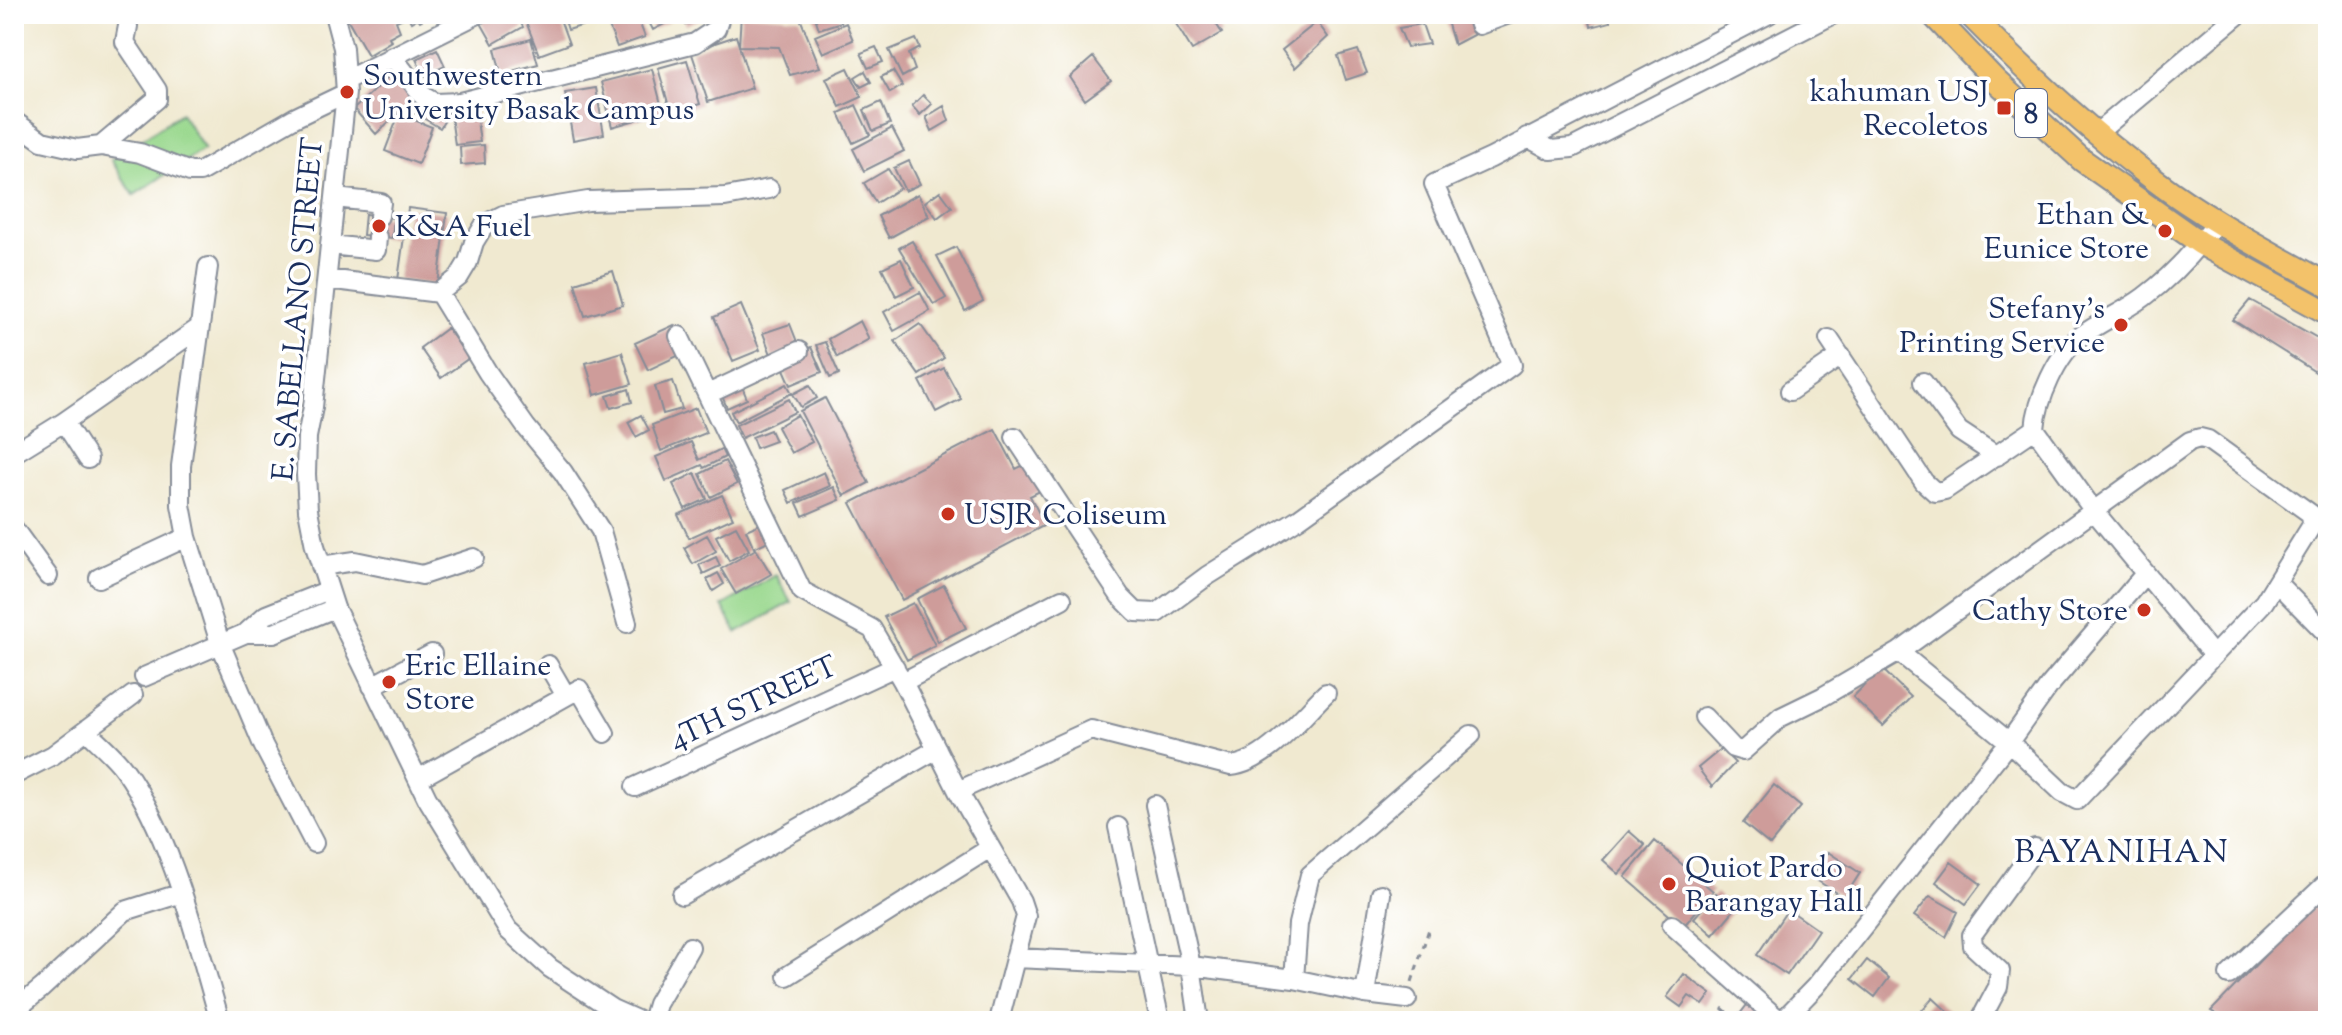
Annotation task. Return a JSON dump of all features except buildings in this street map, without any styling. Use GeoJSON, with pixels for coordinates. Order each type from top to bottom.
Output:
{"type":"FeatureCollection","features":[{"type":"Feature","properties":{"kind":"main road","name":"8"},"geometry":{"type":"LineString","coordinates":[[1932,14],[1995,80],[2082,160],[2200,243],[2328,313]]}},
{"type":"Feature","properties":{"kind":"main road","name":"8"},"geometry":{"type":"LineString","coordinates":[[1969,14],[2019,64],[2157,182],[2217,221],[2328,285]]}},
{"type":"Feature","properties":{"kind":"street","name":"E. SABELLANO STREET"},"geometry":{"type":"LineString","coordinates":[[334,14],[343,48],[346,86],[327,279],[319,407],[307,437],[306,474],[308,510],[321,566],[332,599],[418,779],[508,930],[607,1015],[639,1021]]}},
{"type":"Feature","properties":{"kind":"street"},"geometry":{"type":"LineString","coordinates":[[14,121],[42,141],[77,149],[101,146],[140,153],[190,172],[200,172],[392,56],[478,14]]}},
{"type":"Feature","properties":{"kind":"street"},"geometry":{"type":"LineString","coordinates":[[392,56],[423,96],[435,103],[460,102],[695,43],[716,29],[721,14]]}},
{"type":"Feature","properties":{"kind":"street"},"geometry":{"type":"LineString","coordinates":[[1476,14],[1479,25],[1509,14]]}},
{"type":"Feature","properties":{"kind":"street"},"geometry":{"type":"LineString","coordinates":[[1015,437],[1120,596],[1136,612],[1157,613],[1207,576],[1298,519],[1512,365],[1434,184],[1491,158],[1769,14]]}},
{"type":"Feature","properties":{"kind":"street"},"geometry":{"type":"LineString","coordinates":[[1527,137],[1551,150],[1572,148],[1834,14]]}},
{"type":"Feature","properties":{"kind":"street"},"geometry":{"type":"LineString","coordinates":[[2097,133],[2239,14]]}},
{"type":"Feature","properties":{"kind":"street"},"geometry":{"type":"LineString","coordinates":[[101,146],[157,99],[157,90],[125,42],[128,26]]}},
{"type":"Feature","properties":{"kind":"street"},"geometry":{"type":"LineString","coordinates":[[327,279],[439,293],[459,277],[485,224],[503,215],[588,201],[725,197],[769,189]]}},
{"type":"Feature","properties":{"kind":"street"},"geometry":{"type":"LineString","coordinates":[[335,198],[381,203],[379,216]]}},
{"type":"Feature","properties":{"kind":"street"},"geometry":{"type":"LineString","coordinates":[[2212,654],[2144,575],[2035,429],[2036,412],[2054,369],[2078,338],[2144,297],[2200,243],[2217,221]]}},
{"type":"Feature","properties":{"kind":"street"},"geometry":{"type":"LineString","coordinates":[[330,245],[376,250],[377,237]]}},
{"type":"Feature","properties":{"kind":"street"},"geometry":{"type":"LineString","coordinates":[[208,267],[181,466],[181,505],[187,537],[220,643],[263,745],[314,843]]}},
{"type":"Feature","properties":{"kind":"street"},"geometry":{"type":"LineString","coordinates":[[439,293],[488,373],[563,472],[601,531],[627,623]]}},
{"type":"Feature","properties":{"kind":"street"},"geometry":{"type":"LineString","coordinates":[[14,453],[199,328]]}},
{"type":"Feature","properties":{"kind":"street"},"geometry":{"type":"LineString","coordinates":[[679,336],[802,591],[872,629],[899,674],[958,791],[1021,901],[1026,916],[999,1021]]}},
{"type":"Feature","properties":{"kind":"street"},"geometry":{"type":"LineString","coordinates":[[1829,339],[1924,482],[1935,492],[1945,490],[2035,429]]}},
{"type":"Feature","properties":{"kind":"street"},"geometry":{"type":"LineString","coordinates":[[708,394],[799,351]]}},
{"type":"Feature","properties":{"kind":"street"},"geometry":{"type":"LineString","coordinates":[[1790,391],[1841,356]]}},
{"type":"Feature","properties":{"kind":"street"},"geometry":{"type":"LineString","coordinates":[[1923,382],[1959,431],[1997,456]]}},
{"type":"Feature","properties":{"kind":"street"},"geometry":{"type":"LineString","coordinates":[[64,422],[88,459]]}},
{"type":"Feature","properties":{"kind":"street"},"geometry":{"type":"LineString","coordinates":[[1704,717],[1727,742],[1743,751],[1781,717],[1899,652],[2190,441],[2200,438],[2208,440],[2311,514],[2312,525],[2264,602],[2077,800],[2062,792],[2009,742],[1899,652]]}},
{"type":"Feature","properties":{"kind":"street"},"geometry":{"type":"LineString","coordinates":[[14,529],[48,576]]}},
{"type":"Feature","properties":{"kind":"street"},"geometry":{"type":"LineString","coordinates":[[99,578],[187,537]]}},
{"type":"Feature","properties":{"kind":"street"},"geometry":{"type":"LineString","coordinates":[[321,566],[355,561],[422,575],[474,558]]}},
{"type":"Feature","properties":{"kind":"street"},"geometry":{"type":"LineString","coordinates":[[1672,925],[1781,1021],[1816,986],[2009,742],[2049,686],[2144,575]]}},
{"type":"Feature","properties":{"kind":"street"},"geometry":{"type":"LineString","coordinates":[[2278,584],[2328,635]]}},
{"type":"Feature","properties":{"kind":"street"},"geometry":{"type":"LineString","coordinates":[[144,677],[246,633],[266,615],[332,599]]}},
{"type":"Feature","properties":{"kind":"street","name":"4TH STREET"},"geometry":{"type":"LineString","coordinates":[[635,787],[899,674],[1062,599]]}},
{"type":"Feature","properties":{"kind":"street"},"geometry":{"type":"LineString","coordinates":[[372,686],[432,654]]}},
{"type":"Feature","properties":{"kind":"street"},"geometry":{"type":"LineString","coordinates":[[548,665],[566,696]]}},
{"type":"Feature","properties":{"kind":"street"},"geometry":{"type":"LineString","coordinates":[[418,779],[579,689],[605,733]]}},
{"type":"Feature","properties":{"kind":"street"},"geometry":{"type":"LineString","coordinates":[[958,791],[1091,730],[1231,766],[1245,764],[1261,755],[1326,693]]}},
{"type":"Feature","properties":{"kind":"street"},"geometry":{"type":"LineString","coordinates":[[14,775],[53,755],[133,695]]}},
{"type":"Feature","properties":{"kind":"street"},"geometry":{"type":"LineString","coordinates":[[86,730],[123,767],[148,807],[182,893],[220,1021]]}},
{"type":"Feature","properties":{"kind":"street"},"geometry":{"type":"LineString","coordinates":[[1294,979],[1298,924],[1310,875],[1471,735]]}},
{"type":"Feature","properties":{"kind":"street"},"geometry":{"type":"LineString","coordinates":[[682,895],[937,749]]}},
{"type":"Feature","properties":{"kind":"street"},"geometry":{"type":"LineString","coordinates":[[1155,805],[1191,966],[1199,1021]]}},
{"type":"Feature","properties":{"kind":"street"},"geometry":{"type":"LineString","coordinates":[[1118,827],[1160,1021]]}},
{"type":"Feature","properties":{"kind":"street"},"geometry":{"type":"LineString","coordinates":[[787,976],[990,848]]}},
{"type":"Feature","properties":{"kind":"street"},"geometry":{"type":"LineString","coordinates":[[1980,1021],[1998,987],[2000,971],[1973,946],[1972,935],[2035,848]]}},
{"type":"Feature","properties":{"kind":"street"},"geometry":{"type":"LineString","coordinates":[[2229,975],[2328,882]]}},
{"type":"Feature","properties":{"kind":"street"},"geometry":{"type":"LineString","coordinates":[[14,1011],[125,911],[182,893]]}},
{"type":"Feature","properties":{"kind":"street"},"geometry":{"type":"LineString","coordinates":[[1365,994],[1381,894]]}},
{"type":"Feature","properties":{"kind":"street"},"geometry":{"type":"LineString","coordinates":[[652,1021],[657,1004],[690,947]]}},
{"type":"Feature","properties":{"kind":"street"},"geometry":{"type":"LineString","coordinates":[[1015,958],[1191,966],[1294,979],[1407,999]]}},
{"type":"Feature","properties":{"kind":"path"},"geometry":{"type":"LineString","coordinates":[[1407,999],[1429,929]]}},
{"type":"Feature","properties":{"kind":"path"},"geometry":{"type":"LineString","coordinates":[[1722,1008],[1737,1021]]}},
{"type":"Feature","properties":{"kind":"green space"},"geometry":{"type":"Polygon","coordinates":[[[181,113],[204,149],[134,195],[111,160],[181,113]]]}},
{"type":"Feature","properties":{"kind":"green space"},"geometry":{"type":"Polygon","coordinates":[[[776,575],[791,602],[737,633],[722,606],[776,575]]]}},
{"type":"Feature","properties":{"kind":"place","name":"Southwestern University Basak Campus"},"geometry":{"type":"Point","coordinates":[347,92]}},
{"type":"Feature","properties":{"kind":"place","name":"kahuman USJ Recoletos"},"geometry":{"type":"Point","coordinates":[2004,108]}},
{"type":"Feature","properties":{"kind":"place","name":"K&A Fuel"},"geometry":{"type":"Point","coordinates":[379,226]}},
{"type":"Feature","properties":{"kind":"place","name":"Ethan & Eunice Store"},"geometry":{"type":"Point","coordinates":[2165,231]}},
{"type":"Feature","properties":{"kind":"place","name":"Stefany's Printing Service"},"geometry":{"type":"Point","coordinates":[2121,325]}},
{"type":"Feature","properties":{"kind":"place","name":"USJR Coliseum"},"geometry":{"type":"Point","coordinates":[948,514]}},
{"type":"Feature","properties":{"kind":"place","name":"Cathy Store"},"geometry":{"type":"Point","coordinates":[2144,610]}},
{"type":"Feature","properties":{"kind":"place","name":"Eric Ellaine Store"},"geometry":{"type":"Point","coordinates":[389,682]}},
{"type":"Feature","properties":{"kind":"place","name":"Quiot Pardo Barangay Hall"},"geometry":{"type":"Point","coordinates":[1669,884]}},
{"type":"Feature","properties":{"kind":"district","name":"BAYANIHAN"},"geometry":{"type":"Point","coordinates":[2122,851]}}]}
